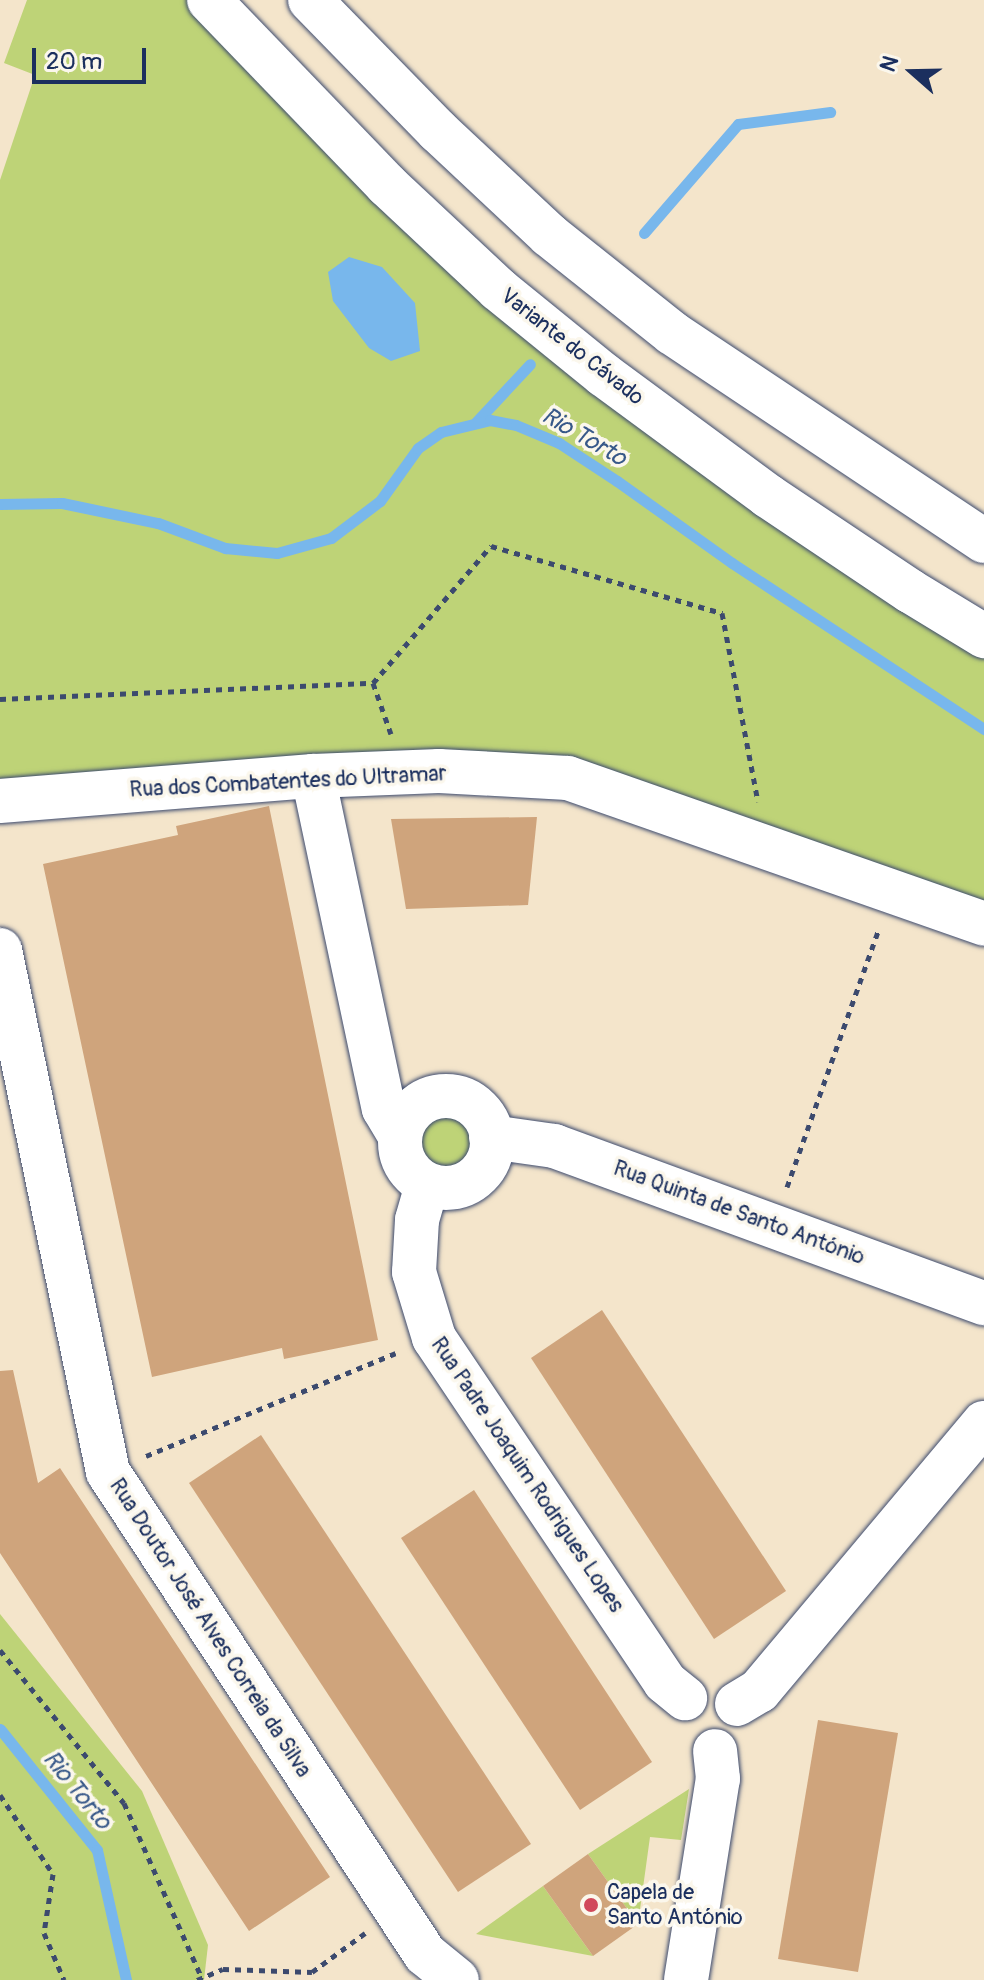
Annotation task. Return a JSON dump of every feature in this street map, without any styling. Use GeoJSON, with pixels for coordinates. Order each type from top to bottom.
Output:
{"type":"FeatureCollection","features":[{"type":"Feature","properties":{"kind":"street","name":"Variante do Cávado"},"geometry":{"type":"LineString","coordinates":[[209,0],[387,185],[510,299],[604,375],[768,496],[910,591],[984,636]]}},
{"type":"Feature","properties":{"kind":"street"},"geometry":{"type":"LineString","coordinates":[[310,0],[438,131],[549,235],[672,333],[984,541]]}},
{"type":"Feature","properties":{"kind":"street","name":"Rua dos Combatentes do Ultramar"},"geometry":{"type":"LineString","coordinates":[[0,801],[313,776],[404,773],[568,778],[984,924]]}},
{"type":"Feature","properties":{"kind":"street"},"geometry":{"type":"LineString","coordinates":[[313,776],[384,1109],[400,1136],[406,1165],[427,1185],[455,1187],[478,1174],[486,1163],[491,1137],[487,1122],[467,1101],[438,1097],[413,1110],[400,1136]]}},
{"type":"Feature","properties":{"kind":"street","name":"Rua Doutor José Alves Correia da Silva"},"geometry":{"type":"LineString","coordinates":[[0,950],[108,1472],[425,1954],[457,1980]]}},
{"type":"Feature","properties":{"kind":"street","name":"Rua Quinta de Santo António"},"geometry":{"type":"LineString","coordinates":[[491,1137],[554,1146],[984,1303]]}},
{"type":"Feature","properties":{"kind":"street","name":"Rua Padre Joaquim Rodrigues Lopes"},"geometry":{"type":"LineString","coordinates":[[427,1185],[417,1220],[414,1272],[434,1338],[665,1682],[685,1698]]}},
{"type":"Feature","properties":{"kind":"street"},"geometry":{"type":"LineString","coordinates":[[737,1704],[759,1691],[984,1423]]}},
{"type":"Feature","properties":{"kind":"street"},"geometry":{"type":"LineString","coordinates":[[713,1688],[723,1691],[737,1704],[741,1724],[733,1742],[715,1751],[696,1749],[681,1736],[678,1716],[685,1698],[703,1689],[713,1688]]}},
{"type":"Feature","properties":{"kind":"street"},"geometry":{"type":"LineString","coordinates":[[686,1980],[718,1779],[715,1751]]}},
{"type":"Feature","properties":{"kind":"path"},"geometry":{"type":"LineString","coordinates":[[0,699],[373,683],[491,546],[722,613],[766,847]]}},
{"type":"Feature","properties":{"kind":"path"},"geometry":{"type":"LineString","coordinates":[[373,683],[404,773]]}},
{"type":"Feature","properties":{"kind":"path"},"geometry":{"type":"LineString","coordinates":[[773,1225],[893,891]]}},
{"type":"Feature","properties":{"kind":"path"},"geometry":{"type":"LineString","coordinates":[[108,1472],[434,1338]]}},
{"type":"Feature","properties":{"kind":"path"},"geometry":{"type":"LineString","coordinates":[[0,1650],[124,1803],[199,1979],[223,1969],[312,1972],[396,1911]]}},
{"type":"Feature","properties":{"kind":"path"},"geometry":{"type":"LineString","coordinates":[[0,1795],[53,1874],[44,1933],[64,1980]]}},
{"type":"Feature","properties":{"kind":"green space"},"geometry":{"type":"Polygon","coordinates":[[[27,0],[209,0],[387,185],[984,636],[984,924],[568,778],[0,801],[0,180],[35,75],[4,63],[27,0]]]}},
{"type":"Feature","properties":{"kind":"green space"},"geometry":{"type":"Polygon","coordinates":[[[447,1111],[459,1113],[468,1120],[475,1129],[475,1153],[468,1162],[459,1169],[447,1171],[435,1169],[426,1162],[419,1153],[417,1141],[419,1129],[426,1120],[435,1113],[447,1111]]]}},
{"type":"Feature","properties":{"kind":"green space"},"geometry":{"type":"Polygon","coordinates":[[[0,1614],[142,1791],[208,1945],[204,1980],[0,1980],[0,1614]]]}},
{"type":"Feature","properties":{"kind":"green space"},"geometry":{"type":"Polygon","coordinates":[[[689,1789],[681,1840],[650,1837],[638,1924],[588,1854],[689,1789]]]}},
{"type":"Feature","properties":{"kind":"green space"},"geometry":{"type":"Polygon","coordinates":[[[543,1886],[593,1956],[476,1934],[543,1886]]]}},
{"type":"Feature","properties":{"kind":"water"},"geometry":{"type":"Polygon","coordinates":[[[349,257],[382,267],[415,303],[420,351],[391,361],[369,348],[333,301],[328,272],[349,257]]]}},
{"type":"Feature","properties":{"kind":"building"},"geometry":{"type":"Polygon","coordinates":[[[269,806],[378,1340],[284,1359],[282,1348],[152,1377],[43,864],[178,835],[176,826],[269,806]]]}},
{"type":"Feature","properties":{"kind":"building"},"geometry":{"type":"Polygon","coordinates":[[[537,817],[528,905],[406,909],[391,819],[537,817]]]}},
{"type":"Feature","properties":{"kind":"building"},"geometry":{"type":"Polygon","coordinates":[[[602,1310],[786,1591],[714,1639],[531,1358],[602,1310]]]}},
{"type":"Feature","properties":{"kind":"building"},"geometry":{"type":"Polygon","coordinates":[[[13,1370],[38,1483],[60,1468],[330,1877],[249,1931],[0,1553],[0,1371],[13,1370]]]}},
{"type":"Feature","properties":{"kind":"building"},"geometry":{"type":"Polygon","coordinates":[[[261,1435],[531,1844],[458,1892],[189,1483],[261,1435]]]}},
{"type":"Feature","properties":{"kind":"building"},"geometry":{"type":"Polygon","coordinates":[[[474,1490],[652,1762],[580,1810],[401,1538],[474,1490]]]}},
{"type":"Feature","properties":{"kind":"building"},"geometry":{"type":"Polygon","coordinates":[[[818,1720],[898,1733],[858,1972],[778,1959],[818,1720]]]}},
{"type":"Feature","properties":{"kind":"building","name":"Capela de Santo António"},"geometry":{"type":"Polygon","coordinates":[[[588,1854],[638,1924],[593,1956],[543,1886],[588,1854]]]}},
{"type":"Feature","properties":{"kind":"waterway"},"geometry":{"type":"LineString","coordinates":[[644,233],[738,124],[830,112]]}},
{"type":"Feature","properties":{"kind":"waterway"},"geometry":{"type":"LineString","coordinates":[[476,422],[530,364]]}},
{"type":"Feature","properties":{"kind":"waterway","name":"Rio Torto"},"geometry":{"type":"LineString","coordinates":[[0,504],[62,503],[158,523],[225,548],[277,553],[331,538],[380,501],[418,448],[441,432],[490,420],[516,425],[559,443],[732,563],[984,729]]}},
{"type":"Feature","properties":{"kind":"waterway","name":"Rio Torto"},"geometry":{"type":"LineString","coordinates":[[0,1729],[97,1850],[126,1980]]}},
{"type":"Feature","properties":{"kind":"place","name":"Capela de Santo António"},"geometry":{"type":"Point","coordinates":[591,1905]}}]}
